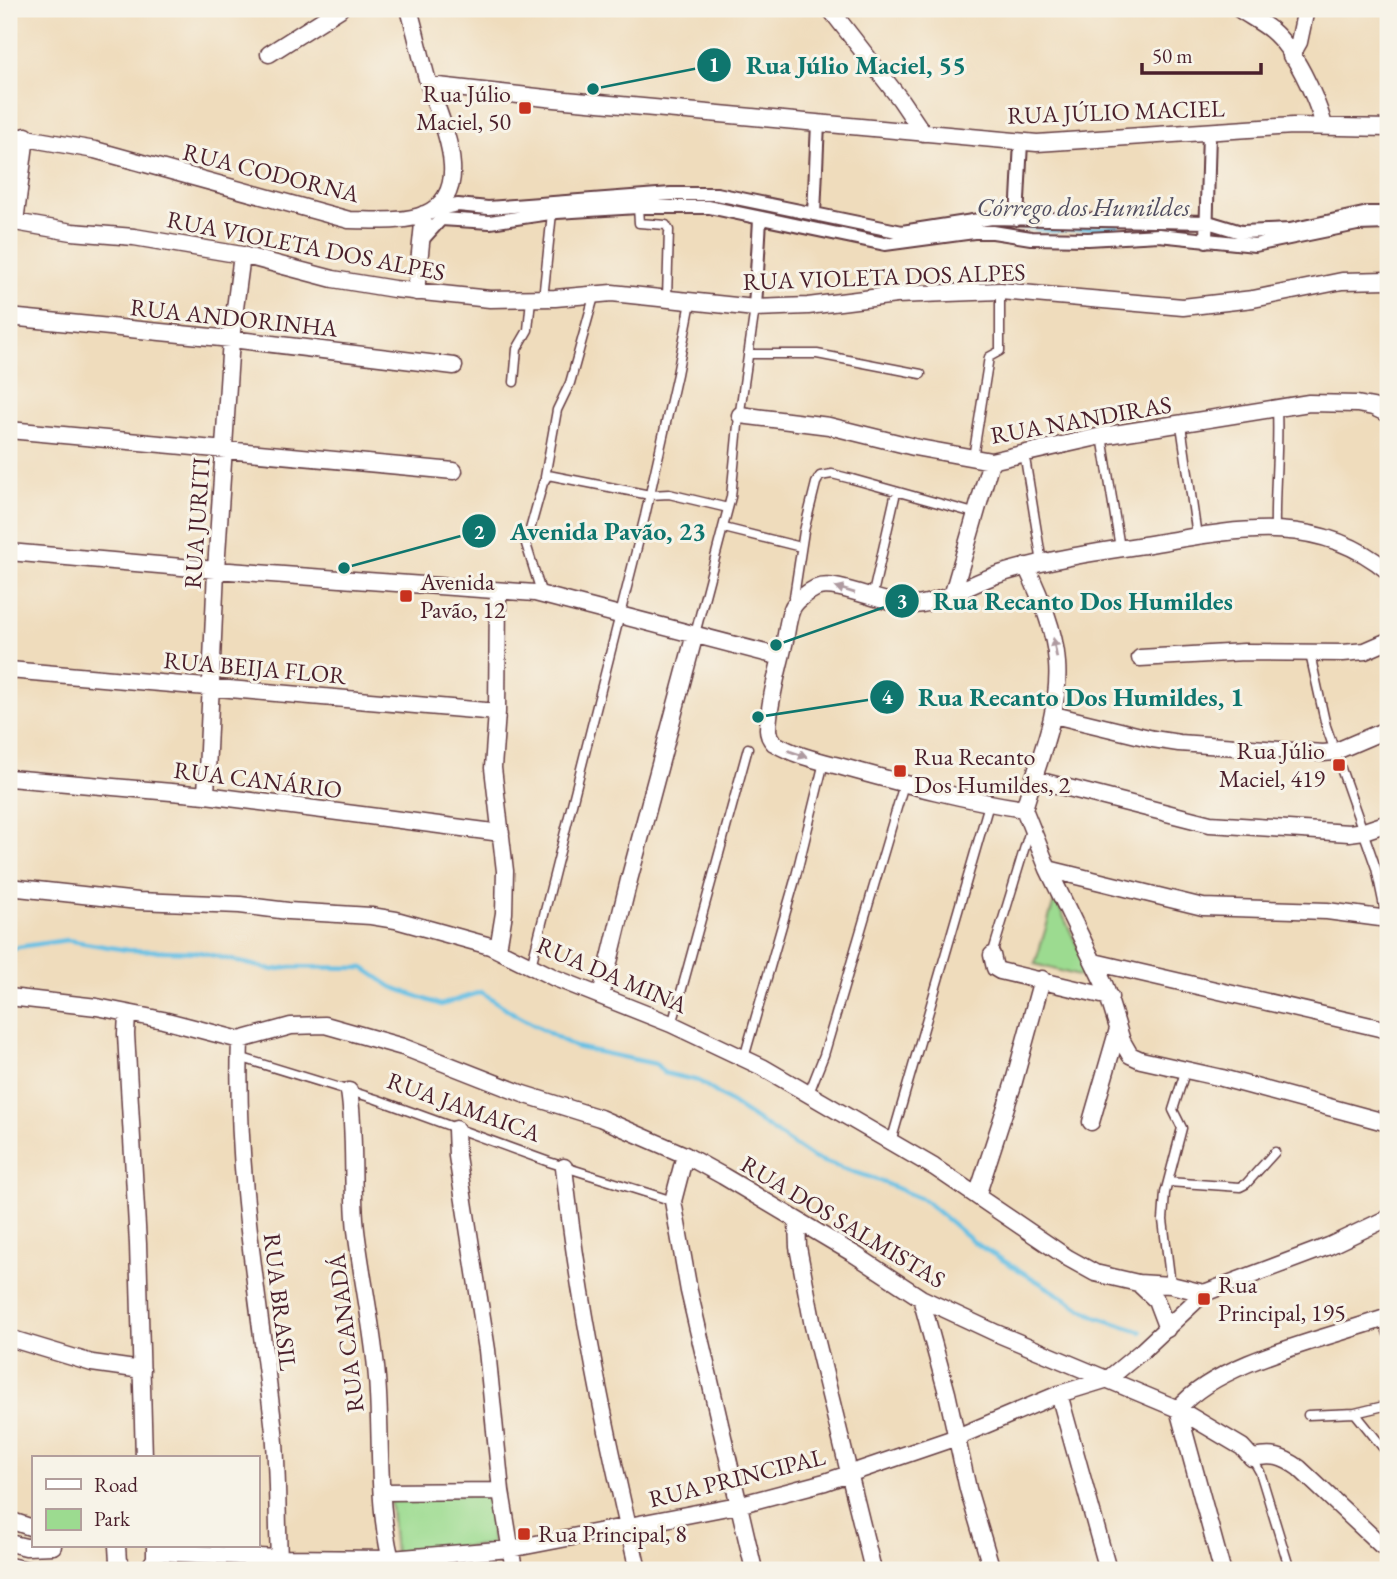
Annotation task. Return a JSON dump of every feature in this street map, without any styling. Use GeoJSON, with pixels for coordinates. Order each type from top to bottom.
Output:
{"type":"FeatureCollection","features":[{"type":"Feature","properties":{"kind":"street"},"geometry":{"type":"LineString","coordinates":[[269,54],[340,9]]}},
{"type":"Feature","properties":{"kind":"street"},"geometry":{"type":"LineString","coordinates":[[410,9],[429,85],[444,122],[452,155],[446,197],[427,212],[416,292]]}},
{"type":"Feature","properties":{"kind":"street"},"geometry":{"type":"LineString","coordinates":[[830,9],[923,133]]}},
{"type":"Feature","properties":{"kind":"street"},"geometry":{"type":"LineString","coordinates":[[1239,9],[1271,30],[1291,55],[1310,89],[1324,125]]}},
{"type":"Feature","properties":{"kind":"street"},"geometry":{"type":"LineString","coordinates":[[1291,55],[1300,42],[1306,9]]}},
{"type":"Feature","properties":{"kind":"street","name":"RUA JÚLIO MACIEL"},"geometry":{"type":"LineString","coordinates":[[429,85],[1037,143],[1324,125],[1388,128]]}},
{"type":"Feature","properties":{"kind":"street"},"geometry":{"type":"LineString","coordinates":[[814,214],[818,123]]}},
{"type":"Feature","properties":{"kind":"street"},"geometry":{"type":"LineString","coordinates":[[1206,240],[1209,132]]}},
{"type":"Feature","properties":{"kind":"street","name":"RUA CODORNA"},"geometry":{"type":"LineString","coordinates":[[9,135],[95,150],[349,220],[386,220],[427,212]]}},
{"type":"Feature","properties":{"kind":"street"},"geometry":{"type":"LineString","coordinates":[[12,222],[26,136]]}},
{"type":"Feature","properties":{"kind":"street"},"geometry":{"type":"LineString","coordinates":[[1017,219],[1021,142]]}},
{"type":"Feature","properties":{"kind":"street"},"geometry":{"type":"LineString","coordinates":[[422,240],[441,219],[490,222],[717,194],[885,244],[992,218],[1208,223],[1241,232],[1290,230],[1368,213],[1388,213]]}},
{"type":"Feature","properties":{"kind":"street"},"geometry":{"type":"LineString","coordinates":[[427,212],[458,205],[488,208],[646,201],[709,207],[760,219],[814,214],[902,232],[947,230],[993,232],[1031,238],[1088,239],[1159,235],[1255,245],[1357,224],[1388,223]]}},
{"type":"Feature","properties":{"kind":"street"},"geometry":{"type":"LineString","coordinates":[[454,221],[458,205]]}},
{"type":"Feature","properties":{"kind":"street"},"geometry":{"type":"LineString","coordinates":[[488,208],[490,222]]}},
{"type":"Feature","properties":{"kind":"street"},"geometry":{"type":"LineString","coordinates":[[755,307],[760,219]]}},
{"type":"Feature","properties":{"kind":"street","name":"RUA VIOLETA DOS ALPES"},"geometry":{"type":"LineString","coordinates":[[12,222],[72,232],[134,237],[242,255],[334,279],[416,292],[490,299],[537,299],[595,293],[755,307],[808,306],[896,295],[1000,291],[1183,307],[1253,299],[1342,282],[1388,280]]}},
{"type":"Feature","properties":{"kind":"street","name":"RUA JURITI"},"geometry":{"type":"LineString","coordinates":[[206,795],[216,570],[231,338],[242,255]]}},
{"type":"Feature","properties":{"kind":"street","name":"RUA ANDORINHA"},"geometry":{"type":"LineString","coordinates":[[9,317],[231,338],[454,366]]}},
{"type":"Feature","properties":{"kind":"street","name":"RUA NANDIRAS"},"geometry":{"type":"LineString","coordinates":[[740,415],[829,426],[914,447],[991,461],[1101,436],[1309,403],[1341,402],[1373,407],[1388,414]]}},
{"type":"Feature","properties":{"kind":"street"},"geometry":{"type":"LineString","coordinates":[[9,430],[454,471]]}},
{"type":"Feature","properties":{"kind":"street"},"geometry":{"type":"LineString","coordinates":[[953,593],[991,461]]}},
{"type":"Feature","properties":{"kind":"street"},"geometry":{"type":"LineString","coordinates":[[1024,809],[989,804],[824,762],[783,749],[770,738],[768,731],[771,710],[792,607],[808,593],[824,586],[912,606],[933,603],[982,579],[1034,564],[1247,529],[1316,534],[1340,541],[1365,554],[1388,571]]}},
{"type":"Feature","properties":{"kind":"street"},"geometry":{"type":"LineString","coordinates":[[9,552],[542,595],[781,657]]}},
{"type":"Feature","properties":{"kind":"street"},"geometry":{"type":"LineString","coordinates":[[1034,564],[1057,664],[1052,715],[1024,809],[1048,869],[1110,997],[1118,1029],[1130,1055],[1388,1123]]}},
{"type":"Feature","properties":{"kind":"street"},"geometry":{"type":"LineString","coordinates":[[498,591],[497,712],[493,768],[505,871],[504,914],[498,949]]}},
{"type":"Feature","properties":{"kind":"street"},"geometry":{"type":"LineString","coordinates":[[601,995],[695,634]]}},
{"type":"Feature","properties":{"kind":"street"},"geometry":{"type":"LineString","coordinates":[[1140,658],[1244,652],[1310,654],[1366,651],[1388,641]]}},
{"type":"Feature","properties":{"kind":"street","name":"RUA BEIJA FLOR"},"geometry":{"type":"LineString","coordinates":[[9,670],[497,712]]}},
{"type":"Feature","properties":{"kind":"street"},"geometry":{"type":"LineString","coordinates":[[1058,716],[1153,739],[1289,752],[1335,752],[1388,729]]}},
{"type":"Feature","properties":{"kind":"street","name":"RUA CANÁRIO"},"geometry":{"type":"LineString","coordinates":[[9,778],[206,795],[501,833]]}},
{"type":"Feature","properties":{"kind":"street"},"geometry":{"type":"LineString","coordinates":[[1032,779],[1210,824],[1331,833],[1364,831],[1388,823]]}},
{"type":"Feature","properties":{"kind":"street"},"geometry":{"type":"LineString","coordinates":[[1048,869],[1203,907],[1327,911],[1388,920]]}},
{"type":"Feature","properties":{"kind":"street","name":"RUA DA MINA"},"geometry":{"type":"LineString","coordinates":[[9,887],[138,901],[240,905],[371,916],[396,920],[498,949],[531,966],[744,1058],[809,1093],[934,1167],[1095,1273],[1138,1283],[1171,1286],[1202,1295]]}},
{"type":"Feature","properties":{"kind":"street"},"geometry":{"type":"LineString","coordinates":[[992,955],[995,968],[1000,971],[1110,997]]}},
{"type":"Feature","properties":{"kind":"street"},"geometry":{"type":"LineString","coordinates":[[1094,962],[1388,1030]]}},
{"type":"Feature","properties":{"kind":"street"},"geometry":{"type":"LineString","coordinates":[[977,1196],[1013,1085],[1042,979]]}},
{"type":"Feature","properties":{"kind":"street"},"geometry":{"type":"LineString","coordinates":[[9,997],[97,1007],[163,1020],[240,1040]]}},
{"type":"Feature","properties":{"kind":"street"},"geometry":{"type":"LineString","coordinates":[[127,1014],[138,1244],[144,1456]]}},
{"type":"Feature","properties":{"kind":"street","name":"RUA DOS SALMISTAS"},"geometry":{"type":"LineString","coordinates":[[240,1040],[291,1026],[325,1025],[452,1065],[523,1094],[600,1118],[685,1155],[723,1175],[921,1298],[996,1333],[1178,1409],[1242,1447],[1252,1458]]}},
{"type":"Feature","properties":{"kind":"street"},"geometry":{"type":"LineString","coordinates":[[1091,1122],[1118,1029]]}},
{"type":"Feature","properties":{"kind":"street","name":"RUA BRASIL"},"geometry":{"type":"LineString","coordinates":[[240,1040],[243,1188],[274,1434],[280,1564]]}},
{"type":"Feature","properties":{"kind":"street","name":"RUA CANADÁ"},"geometry":{"type":"LineString","coordinates":[[349,1091],[356,1229],[377,1380],[383,1492],[393,1565]]}},
{"type":"Feature","properties":{"kind":"street"},"geometry":{"type":"LineString","coordinates":[[456,1129],[457,1156],[486,1350],[501,1491],[514,1570]]}},
{"type":"Feature","properties":{"kind":"street"},"geometry":{"type":"LineString","coordinates":[[685,1155],[673,1201],[689,1291],[754,1570]]}},
{"type":"Feature","properties":{"kind":"street"},"geometry":{"type":"LineString","coordinates":[[564,1167],[579,1278],[602,1404],[638,1570]]}},
{"type":"Feature","properties":{"kind":"street"},"geometry":{"type":"LineString","coordinates":[[1108,1379],[1202,1295],[1329,1246],[1388,1218]]}},
{"type":"Feature","properties":{"kind":"street"},"geometry":{"type":"LineString","coordinates":[[797,1222],[798,1247],[813,1326],[873,1570]]}},
{"type":"Feature","properties":{"kind":"street"},"geometry":{"type":"LineString","coordinates":[[1138,1283],[1156,1300],[1167,1329]]}},
{"type":"Feature","properties":{"kind":"street"},"geometry":{"type":"LineString","coordinates":[[921,1298],[968,1489],[992,1570]]}},
{"type":"Feature","properties":{"kind":"street"},"geometry":{"type":"LineString","coordinates":[[1222,1570],[1178,1409],[1189,1395],[1234,1369],[1386,1323]]}},
{"type":"Feature","properties":{"kind":"street"},"geometry":{"type":"LineString","coordinates":[[9,1338],[92,1363],[142,1370]]}},
{"type":"Feature","properties":{"kind":"street","name":"RUA PRINCIPAL"},"geometry":{"type":"LineString","coordinates":[[156,1549],[280,1564],[393,1565],[510,1549],[628,1528],[738,1505],[825,1482],[957,1437],[1059,1394],[1108,1379]]}},
{"type":"Feature","properties":{"kind":"street"},"geometry":{"type":"LineString","coordinates":[[1059,1394],[1108,1570]]}},
{"type":"Feature","properties":{"kind":"street"},"geometry":{"type":"LineString","coordinates":[[1252,1458],[1269,1454],[1285,1458],[1381,1545]]}},
{"type":"Feature","properties":{"kind":"street"},"geometry":{"type":"LineString","coordinates":[[383,1492],[501,1491]]}},
{"type":"Feature","properties":{"kind":"street"},"geometry":{"type":"LineString","coordinates":[[9,1520],[32,1528]]}},
{"type":"Feature","properties":{"kind":"street"},"geometry":{"type":"LineString","coordinates":[[9,1543],[32,1547]]}},
{"type":"Feature","properties":{"kind":"street"},"geometry":{"type":"LineString","coordinates":[[117,1548],[118,1562],[126,1570]]}},
{"type":"Feature","properties":{"kind":"street"},"geometry":{"type":"LineString","coordinates":[[149,1570],[156,1549]]}},
{"type":"Feature","properties":{"kind":"street"},"geometry":{"type":"LineString","coordinates":[[9,1566],[28,1570]]}},
{"type":"Feature","properties":{"kind":"lane"},"geometry":{"type":"LineString","coordinates":[[646,201],[639,223],[666,225],[669,230],[667,298]]}},
{"type":"Feature","properties":{"kind":"lane"},"geometry":{"type":"LineString","coordinates":[[514,382],[517,349],[528,330],[537,299],[552,213]]}},
{"type":"Feature","properties":{"kind":"lane"},"geometry":{"type":"LineString","coordinates":[[973,458],[989,357],[1000,351],[1000,291]]}},
{"type":"Feature","properties":{"kind":"lane"},"geometry":{"type":"LineString","coordinates":[[542,595],[526,544],[549,476],[557,410],[570,383],[595,293]]}},
{"type":"Feature","properties":{"kind":"lane"},"geometry":{"type":"LineString","coordinates":[[531,966],[650,495],[691,302]]}},
{"type":"Feature","properties":{"kind":"lane"},"geometry":{"type":"LineString","coordinates":[[695,634],[734,476],[755,307]]}},
{"type":"Feature","properties":{"kind":"lane"},"geometry":{"type":"LineString","coordinates":[[748,354],[817,354],[921,374]]}},
{"type":"Feature","properties":{"kind":"lane"},"geometry":{"type":"LineString","coordinates":[[1275,529],[1277,409]]}},
{"type":"Feature","properties":{"kind":"lane"},"geometry":{"type":"LineString","coordinates":[[1181,425],[1197,536]]}},
{"type":"Feature","properties":{"kind":"lane"},"geometry":{"type":"LineString","coordinates":[[1101,436],[1120,548]]}},
{"type":"Feature","properties":{"kind":"lane"},"geometry":{"type":"LineString","coordinates":[[1024,452],[1034,564]]}},
{"type":"Feature","properties":{"kind":"lane"},"geometry":{"type":"LineString","coordinates":[[792,607],[801,547],[820,476],[832,474],[974,513]]}},
{"type":"Feature","properties":{"kind":"lane"},"geometry":{"type":"LineString","coordinates":[[549,476],[650,495],[668,494],[728,508]]}},
{"type":"Feature","properties":{"kind":"lane"},"geometry":{"type":"LineString","coordinates":[[872,599],[897,492]]}},
{"type":"Feature","properties":{"kind":"lane"},"geometry":{"type":"LineString","coordinates":[[723,528],[801,547]]}},
{"type":"Feature","properties":{"kind":"lane"},"geometry":{"type":"LineString","coordinates":[[1310,654],[1324,718],[1376,868],[1388,920]]}},
{"type":"Feature","properties":{"kind":"lane"},"geometry":{"type":"LineString","coordinates":[[672,1025],[748,748]]}},
{"type":"Feature","properties":{"kind":"lane"},"geometry":{"type":"LineString","coordinates":[[744,1058],[795,880],[824,762]]}},
{"type":"Feature","properties":{"kind":"lane"},"geometry":{"type":"LineString","coordinates":[[809,1093],[824,1055],[904,784]]}},
{"type":"Feature","properties":{"kind":"lane"},"geometry":{"type":"LineString","coordinates":[[891,1142],[989,804]]}},
{"type":"Feature","properties":{"kind":"lane"},"geometry":{"type":"LineString","coordinates":[[992,955],[1031,827]]}},
{"type":"Feature","properties":{"kind":"lane","name":"RUA JAMAICA"},"geometry":{"type":"LineString","coordinates":[[239,1057],[349,1091],[564,1167],[673,1201]]}},
{"type":"Feature","properties":{"kind":"lane"},"geometry":{"type":"LineString","coordinates":[[1171,1286],[1163,1220],[1168,1182],[1182,1128],[1173,1110],[1186,1069]]}},
{"type":"Feature","properties":{"kind":"lane"},"geometry":{"type":"LineString","coordinates":[[1168,1182],[1240,1187],[1246,1184],[1275,1152]]}},
{"type":"Feature","properties":{"kind":"lane"},"geometry":{"type":"LineString","coordinates":[[1308,1415],[1355,1413],[1388,1405]]}},
{"type":"Feature","properties":{"kind":"lane"},"geometry":{"type":"LineString","coordinates":[[1355,1413],[1388,1454]]}},
{"type":"Feature","properties":{"kind":"lane"},"geometry":{"type":"LineString","coordinates":[[1252,1458],[1260,1472],[1290,1570]]}},
{"type":"Feature","properties":{"kind":"green space"},"geometry":{"type":"Polygon","coordinates":[[[1055,898],[1093,980],[1035,964],[1055,898]]]}},
{"type":"Feature","properties":{"kind":"green space"},"geometry":{"type":"Polygon","coordinates":[[[488,1495],[492,1544],[395,1554],[390,1496],[488,1495]]]}},
{"type":"Feature","properties":{"kind":"waterway","name":"Córrego dos Humildes"},"geometry":{"type":"LineString","coordinates":[[444,213],[478,212]]}},
{"type":"Feature","properties":{"kind":"waterway","name":"Córrego dos Humildes"},"geometry":{"type":"LineString","coordinates":[[998,224],[1052,231],[1118,226]]}},
{"type":"Feature","properties":{"kind":"waterway","name":"Córrego dos Humildes"},"geometry":{"type":"LineString","coordinates":[[861,230],[890,236]]}},
{"type":"Feature","properties":{"kind":"waterway"},"geometry":{"type":"LineString","coordinates":[[9,952],[18,947],[67,940],[127,950],[199,952],[273,970],[290,967],[364,968],[392,987],[441,1005],[481,992],[516,1015],[575,1047],[656,1064],[664,1073],[699,1081],[813,1158],[875,1179],[924,1200],[975,1243],[1094,1316],[1141,1332]]}},
{"type":"Feature","properties":{"kind":"place","name":"Rua Júlio Maciel, 55"},"geometry":{"type":"Point","coordinates":[593,89]}},
{"type":"Feature","properties":{"kind":"place","name":"Rua Júlio Maciel, 50"},"geometry":{"type":"Point","coordinates":[525,108]}},
{"type":"Feature","properties":{"kind":"place","name":"Avenida Pavão, 23"},"geometry":{"type":"Point","coordinates":[344,568]}},
{"type":"Feature","properties":{"kind":"place","name":"Avenida Pavão, 12"},"geometry":{"type":"Point","coordinates":[406,596]}},
{"type":"Feature","properties":{"kind":"place","name":"Rua Recanto Dos Humildes"},"geometry":{"type":"Point","coordinates":[776,645]}},
{"type":"Feature","properties":{"kind":"place","name":"Rua Recanto Dos Humildes, 1"},"geometry":{"type":"Point","coordinates":[758,717]}},
{"type":"Feature","properties":{"kind":"place","name":"Rua Júlio Maciel, 419"},"geometry":{"type":"Point","coordinates":[1339,765]}},
{"type":"Feature","properties":{"kind":"place","name":"Rua Recanto Dos Humildes, 2"},"geometry":{"type":"Point","coordinates":[900,771]}},
{"type":"Feature","properties":{"kind":"place","name":"Rua Principal, 195"},"geometry":{"type":"Point","coordinates":[1204,1299]}},
{"type":"Feature","properties":{"kind":"place","name":"Rua Principal, 8"},"geometry":{"type":"Point","coordinates":[524,1534]}}]}
